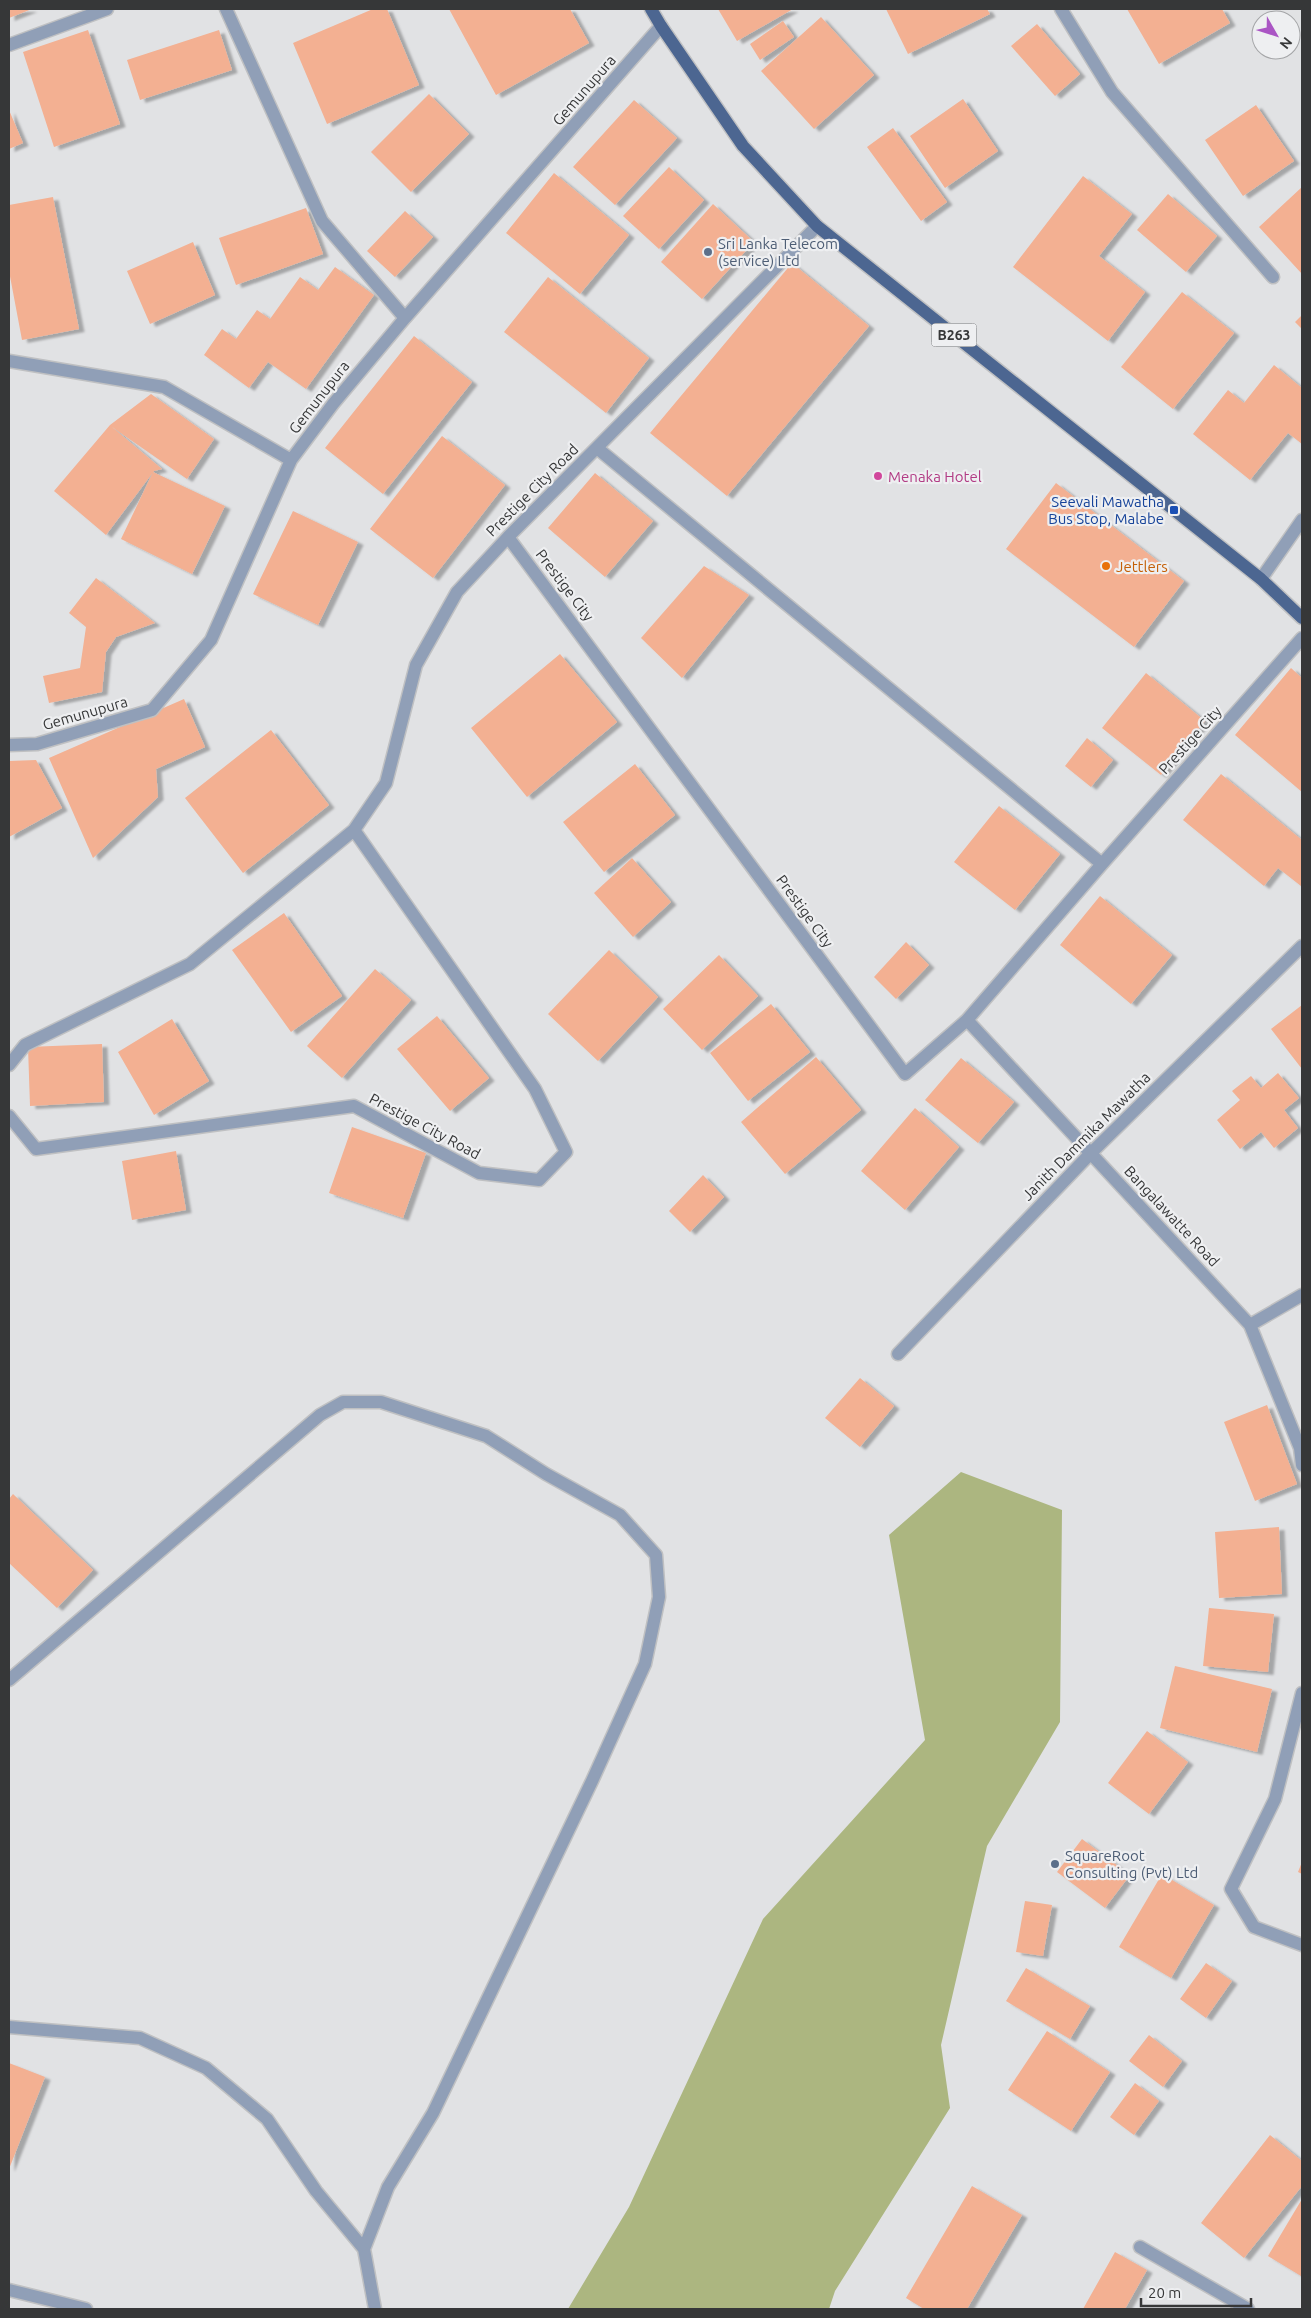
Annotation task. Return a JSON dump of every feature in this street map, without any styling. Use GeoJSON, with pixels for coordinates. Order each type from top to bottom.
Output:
{"type":"FeatureCollection","features":[{"type":"Feature","properties":{"kind":"main road","name":"B263"},"geometry":{"type":"LineString","coordinates":[[651,9],[743,146],[816,226],[1261,579],[1302,618]]}},
{"type":"Feature","properties":{"kind":"street"},"geometry":{"type":"LineString","coordinates":[[9,45],[106,9]]}},
{"type":"Feature","properties":{"kind":"street"},"geometry":{"type":"LineString","coordinates":[[226,9],[322,221],[405,318]]}},
{"type":"Feature","properties":{"kind":"street"},"geometry":{"type":"LineString","coordinates":[[1061,9],[1112,92],[1273,277]]}},
{"type":"Feature","properties":{"kind":"street","name":"Gemunupura"},"geometry":{"type":"LineString","coordinates":[[9,744],[37,744],[152,710],[211,640],[291,460],[333,404],[405,318],[661,26]]}},
{"type":"Feature","properties":{"kind":"street","name":"Prestige City Road"},"geometry":{"type":"LineString","coordinates":[[9,1065],[25,1045],[190,964],[354,830],[386,783],[416,665],[457,592],[508,537],[816,226]]}},
{"type":"Feature","properties":{"kind":"street"},"geometry":{"type":"LineString","coordinates":[[9,361],[164,387],[291,460]]}},
{"type":"Feature","properties":{"kind":"street"},"geometry":{"type":"LineString","coordinates":[[597,448],[1102,864]]}},
{"type":"Feature","properties":{"kind":"street"},"geometry":{"type":"LineString","coordinates":[[1261,579],[1302,520]]}},
{"type":"Feature","properties":{"kind":"street","name":"Prestige City"},"geometry":{"type":"LineString","coordinates":[[508,537],[905,1074],[967,1020],[1302,638]]}},
{"type":"Feature","properties":{"kind":"street","name":"Prestige City Road"},"geometry":{"type":"LineString","coordinates":[[9,1116],[36,1149],[354,1106],[479,1173],[539,1180],[566,1152],[534,1089],[354,830]]}},
{"type":"Feature","properties":{"kind":"street","name":"Janith Dammika Mawatha"},"geometry":{"type":"LineString","coordinates":[[898,1354],[1091,1152],[1302,946]]}},
{"type":"Feature","properties":{"kind":"street","name":"Bangalawatte Road"},"geometry":{"type":"LineString","coordinates":[[967,1020],[1250,1325],[1300,1448],[1302,1465]]}},
{"type":"Feature","properties":{"kind":"street"},"geometry":{"type":"LineString","coordinates":[[1250,1325],[1302,1295]]}},
{"type":"Feature","properties":{"kind":"street"},"geometry":{"type":"LineString","coordinates":[[9,1680],[320,1415],[343,1402],[381,1402],[486,1436],[546,1474],[620,1515],[656,1555],[659,1597],[645,1664],[433,2113],[388,2187],[364,2249]]}},
{"type":"Feature","properties":{"kind":"street"},"geometry":{"type":"LineString","coordinates":[[1302,1693],[1275,1799],[1231,1889],[1254,1927],[1302,1945]]}},
{"type":"Feature","properties":{"kind":"street"},"geometry":{"type":"LineString","coordinates":[[9,2027],[140,2038],[206,2068],[267,2120],[316,2191],[364,2249],[375,2309]]}},
{"type":"Feature","properties":{"kind":"street"},"geometry":{"type":"LineString","coordinates":[[1140,2247],[1248,2309]]}},
{"type":"Feature","properties":{"kind":"street"},"geometry":{"type":"LineString","coordinates":[[9,2290],[86,2309]]}},
{"type":"Feature","properties":{"kind":"green space"},"geometry":{"type":"Polygon","coordinates":[[[961,1472],[1062,1510],[1060,1722],[987,1846],[941,2045],[950,2108],[835,2291],[829,2309],[568,2309],[629,2207],[763,1919],[925,1740],[889,1535],[961,1472]]]}},
{"type":"Feature","properties":{"kind":"building"},"geometry":{"type":"Polygon","coordinates":[[[9,9],[32,9],[9,18],[9,9]]]}},
{"type":"Feature","properties":{"kind":"building"},"geometry":{"type":"Polygon","coordinates":[[[373,9],[387,9],[419,85],[327,124],[293,43],[373,9]]]}},
{"type":"Feature","properties":{"kind":"building"},"geometry":{"type":"Polygon","coordinates":[[[449,9],[570,9],[589,43],[496,95],[449,9]]]}},
{"type":"Feature","properties":{"kind":"building"},"geometry":{"type":"Polygon","coordinates":[[[718,9],[793,9],[737,41],[718,9]]]}},
{"type":"Feature","properties":{"kind":"building"},"geometry":{"type":"Polygon","coordinates":[[[886,9],[987,9],[990,14],[908,54],[886,9]]]}},
{"type":"Feature","properties":{"kind":"building"},"geometry":{"type":"Polygon","coordinates":[[[1127,9],[1222,9],[1230,23],[1159,64],[1127,9]]]}},
{"type":"Feature","properties":{"kind":"building"},"geometry":{"type":"Polygon","coordinates":[[[821,17],[874,75],[814,129],[761,71],[821,17]]]}},
{"type":"Feature","properties":{"kind":"building"},"geometry":{"type":"Polygon","coordinates":[[[783,21],[794,37],[760,60],[750,44],[783,21]]]}},
{"type":"Feature","properties":{"kind":"building"},"geometry":{"type":"Polygon","coordinates":[[[1037,24],[1080,74],[1055,96],[1011,46],[1037,24]]]}},
{"type":"Feature","properties":{"kind":"building"},"geometry":{"type":"Polygon","coordinates":[[[88,30],[120,124],[54,147],[23,52],[88,30]]]}},
{"type":"Feature","properties":{"kind":"building"},"geometry":{"type":"Polygon","coordinates":[[[219,30],[232,70],[140,100],[127,60],[219,30]]]}},
{"type":"Feature","properties":{"kind":"building"},"geometry":{"type":"Polygon","coordinates":[[[429,94],[469,134],[411,192],[371,152],[429,94]]]}},
{"type":"Feature","properties":{"kind":"building"},"geometry":{"type":"Polygon","coordinates":[[[963,99],[998,151],[945,188],[910,136],[963,99]]]}},
{"type":"Feature","properties":{"kind":"building"},"geometry":{"type":"Polygon","coordinates":[[[634,100],[677,138],[615,205],[573,167],[634,100]]]}},
{"type":"Feature","properties":{"kind":"building"},"geometry":{"type":"Polygon","coordinates":[[[1256,105],[1294,161],[1243,196],[1205,140],[1256,105]]]}},
{"type":"Feature","properties":{"kind":"building"},"geometry":{"type":"Polygon","coordinates":[[[9,110],[23,143],[9,149],[9,110]]]}},
{"type":"Feature","properties":{"kind":"building"},"geometry":{"type":"Polygon","coordinates":[[[893,128],[947,202],[921,221],[867,147],[893,128]]]}},
{"type":"Feature","properties":{"kind":"building"},"geometry":{"type":"Polygon","coordinates":[[[669,167],[704,200],[659,249],[623,216],[669,167]]]}},
{"type":"Feature","properties":{"kind":"building"},"geometry":{"type":"Polygon","coordinates":[[[554,173],[629,235],[580,294],[506,233],[554,173]]]}},
{"type":"Feature","properties":{"kind":"building"},"geometry":{"type":"Polygon","coordinates":[[[1083,176],[1132,214],[1099,256],[1145,292],[1108,341],[1013,267],[1083,176]]]}},
{"type":"Feature","properties":{"kind":"building"},"geometry":{"type":"Polygon","coordinates":[[[1302,187],[1302,274],[1259,227],[1302,187]]]}},
{"type":"Feature","properties":{"kind":"building"},"geometry":{"type":"Polygon","coordinates":[[[1168,194],[1217,236],[1186,272],[1137,230],[1168,194]]]}},
{"type":"Feature","properties":{"kind":"building"},"geometry":{"type":"Polygon","coordinates":[[[53,197],[79,329],[22,340],[9,271],[9,205],[53,197]]]}},
{"type":"Feature","properties":{"kind":"building","name":"Sri Lanka Telecom (service) Ltd"},"geometry":{"type":"Polygon","coordinates":[[[713,204],[754,242],[702,299],[661,262],[713,204]]]}},
{"type":"Feature","properties":{"kind":"building"},"geometry":{"type":"Polygon","coordinates":[[[306,208],[323,254],[236,285],[219,238],[306,208]]]}},
{"type":"Feature","properties":{"kind":"building"},"geometry":{"type":"Polygon","coordinates":[[[405,211],[433,237],[395,277],[367,251],[405,211]]]}},
{"type":"Feature","properties":{"kind":"building"},"geometry":{"type":"Polygon","coordinates":[[[193,242],[215,295],[150,324],[127,271],[193,242]]]}},
{"type":"Feature","properties":{"kind":"building"},"geometry":{"type":"Polygon","coordinates":[[[792,263],[869,326],[727,496],[650,433],[792,263]]]}},
{"type":"Feature","properties":{"kind":"building"},"geometry":{"type":"Polygon","coordinates":[[[335,267],[374,295],[306,389],[268,362],[249,388],[204,355],[222,329],[236,339],[257,310],[270,319],[300,277],[318,290],[335,267]]]}},
{"type":"Feature","properties":{"kind":"building"},"geometry":{"type":"Polygon","coordinates":[[[548,277],[649,358],[606,413],[504,332],[548,277]]]}},
{"type":"Feature","properties":{"kind":"building"},"geometry":{"type":"Polygon","coordinates":[[[1182,292],[1234,333],[1173,409],[1121,367],[1182,292]]]}},
{"type":"Feature","properties":{"kind":"building"},"geometry":{"type":"Polygon","coordinates":[[[1302,315],[1302,329],[1295,322],[1302,315]]]}},
{"type":"Feature","properties":{"kind":"building"},"geometry":{"type":"Polygon","coordinates":[[[414,336],[472,382],[383,494],[325,448],[414,336]]]}},
{"type":"Feature","properties":{"kind":"building"},"geometry":{"type":"Polygon","coordinates":[[[1274,365],[1302,388],[1302,444],[1288,433],[1250,480],[1193,434],[1228,390],[1244,403],[1274,365]]]}},
{"type":"Feature","properties":{"kind":"building"},"geometry":{"type":"Polygon","coordinates":[[[151,394],[214,439],[187,479],[112,427],[162,469],[154,471],[106,535],[54,491],[110,425],[151,394]]]}},
{"type":"Feature","properties":{"kind":"building"},"geometry":{"type":"Polygon","coordinates":[[[442,436],[505,485],[433,578],[370,529],[442,436]]]}},
{"type":"Feature","properties":{"kind":"building"},"geometry":{"type":"Polygon","coordinates":[[[153,472],[225,506],[192,574],[121,539],[153,472]]]}},
{"type":"Feature","properties":{"kind":"building"},"geometry":{"type":"Polygon","coordinates":[[[595,473],[653,521],[605,577],[548,528],[595,473]]]}},
{"type":"Feature","properties":{"kind":"building"},"geometry":{"type":"Polygon","coordinates":[[[1056,483],[1184,581],[1134,647],[1006,549],[1056,483]]]}},
{"type":"Feature","properties":{"kind":"building"},"geometry":{"type":"Polygon","coordinates":[[[293,511],[358,542],[318,625],[253,594],[293,511]]]}},
{"type":"Feature","properties":{"kind":"building"},"geometry":{"type":"Polygon","coordinates":[[[704,566],[749,595],[682,678],[641,638],[704,566]]]}},
{"type":"Feature","properties":{"kind":"building"},"geometry":{"type":"Polygon","coordinates":[[[96,578],[155,623],[116,637],[106,652],[102,692],[49,703],[43,676],[80,668],[86,627],[69,613],[96,578]]]}},
{"type":"Feature","properties":{"kind":"building"},"geometry":{"type":"Polygon","coordinates":[[[560,654],[617,722],[527,797],[471,728],[560,654]]]}},
{"type":"Feature","properties":{"kind":"building"},"geometry":{"type":"Polygon","coordinates":[[[1291,668],[1302,678],[1302,792],[1235,735],[1291,668]]]}},
{"type":"Feature","properties":{"kind":"building"},"geometry":{"type":"Polygon","coordinates":[[[1146,673],[1205,721],[1161,775],[1102,728],[1146,673]]]}},
{"type":"Feature","properties":{"kind":"building"},"geometry":{"type":"Polygon","coordinates":[[[184,699],[205,747],[156,769],[158,797],[93,858],[49,758],[184,699]]]}},
{"type":"Feature","properties":{"kind":"building"},"geometry":{"type":"Polygon","coordinates":[[[271,730],[329,805],[243,873],[185,798],[271,730]]]}},
{"type":"Feature","properties":{"kind":"building"},"geometry":{"type":"Polygon","coordinates":[[[1087,738],[1113,760],[1091,787],[1065,766],[1087,738]]]}},
{"type":"Feature","properties":{"kind":"building"},"geometry":{"type":"Polygon","coordinates":[[[36,760],[62,808],[9,837],[9,761],[36,760]]]}},
{"type":"Feature","properties":{"kind":"building"},"geometry":{"type":"Polygon","coordinates":[[[635,764],[675,815],[604,872],[563,822],[635,764]]]}},
{"type":"Feature","properties":{"kind":"building"},"geometry":{"type":"Polygon","coordinates":[[[1221,774],[1302,840],[1301,886],[1278,868],[1264,886],[1183,820],[1221,774]]]}},
{"type":"Feature","properties":{"kind":"building"},"geometry":{"type":"Polygon","coordinates":[[[999,806],[1060,854],[1015,910],[954,862],[999,806]]]}},
{"type":"Feature","properties":{"kind":"building"},"geometry":{"type":"Polygon","coordinates":[[[632,858],[671,902],[633,937],[594,893],[632,858]]]}},
{"type":"Feature","properties":{"kind":"building"},"geometry":{"type":"Polygon","coordinates":[[[1100,896],[1172,955],[1131,1004],[1060,945],[1100,896]]]}},
{"type":"Feature","properties":{"kind":"building"},"geometry":{"type":"Polygon","coordinates":[[[284,913],[342,996],[291,1032],[232,950],[284,913]]]}},
{"type":"Feature","properties":{"kind":"building"},"geometry":{"type":"Polygon","coordinates":[[[906,942],[929,965],[896,999],[874,977],[906,942]]]}},
{"type":"Feature","properties":{"kind":"building"},"geometry":{"type":"Polygon","coordinates":[[[609,950],[658,997],[598,1061],[548,1014],[609,950]]]}},
{"type":"Feature","properties":{"kind":"building"},"geometry":{"type":"Polygon","coordinates":[[[719,955],[758,996],[702,1050],[663,1009],[719,955]]]}},
{"type":"Feature","properties":{"kind":"building"},"geometry":{"type":"Polygon","coordinates":[[[375,969],[411,1000],[342,1078],[307,1046],[375,969]]]}},
{"type":"Feature","properties":{"kind":"building"},"geometry":{"type":"Polygon","coordinates":[[[771,1004],[810,1052],[748,1101],[710,1053],[771,1004]]]}},
{"type":"Feature","properties":{"kind":"building"},"geometry":{"type":"Polygon","coordinates":[[[1302,1005],[1302,1069],[1271,1029],[1302,1005]]]}},
{"type":"Feature","properties":{"kind":"building"},"geometry":{"type":"Polygon","coordinates":[[[437,1016],[489,1078],[450,1111],[397,1049],[437,1016]]]}},
{"type":"Feature","properties":{"kind":"building"},"geometry":{"type":"Polygon","coordinates":[[[172,1019],[209,1081],[154,1115],[118,1052],[172,1019]]]}},
{"type":"Feature","properties":{"kind":"building"},"geometry":{"type":"Polygon","coordinates":[[[102,1044],[104,1102],[30,1106],[28,1047],[102,1044]]]}},
{"type":"Feature","properties":{"kind":"building"},"geometry":{"type":"Polygon","coordinates":[[[816,1057],[861,1110],[785,1174],[741,1122],[816,1057]]]}},
{"type":"Feature","properties":{"kind":"building"},"geometry":{"type":"Polygon","coordinates":[[[961,1058],[1014,1102],[978,1143],[925,1100],[961,1058]]]}},
{"type":"Feature","properties":{"kind":"building"},"geometry":{"type":"Polygon","coordinates":[[[1278,1073],[1299,1098],[1284,1110],[1298,1128],[1274,1148],[1261,1132],[1240,1149],[1217,1120],[1240,1100],[1232,1091],[1251,1076],[1261,1088],[1278,1073]]]}},
{"type":"Feature","properties":{"kind":"building"},"geometry":{"type":"Polygon","coordinates":[[[915,1108],[959,1147],[905,1210],[861,1171],[915,1108]]]}},
{"type":"Feature","properties":{"kind":"building"},"geometry":{"type":"Polygon","coordinates":[[[352,1127],[426,1153],[403,1218],[329,1193],[352,1127]]]}},
{"type":"Feature","properties":{"kind":"building"},"geometry":{"type":"Polygon","coordinates":[[[176,1151],[186,1210],[132,1220],[122,1161],[176,1151]]]}},
{"type":"Feature","properties":{"kind":"building"},"geometry":{"type":"Polygon","coordinates":[[[703,1175],[724,1197],[690,1232],[669,1211],[703,1175]]]}},
{"type":"Feature","properties":{"kind":"building"},"geometry":{"type":"Polygon","coordinates":[[[860,1378],[894,1406],[860,1447],[825,1418],[860,1378]]]}},
{"type":"Feature","properties":{"kind":"building"},"geometry":{"type":"Polygon","coordinates":[[[1267,1405],[1297,1484],[1255,1501],[1224,1422],[1267,1405]]]}},
{"type":"Feature","properties":{"kind":"building"},"geometry":{"type":"Polygon","coordinates":[[[13,1494],[93,1570],[57,1608],[9,1563],[9,1499],[13,1494]]]}},
{"type":"Feature","properties":{"kind":"building"},"geometry":{"type":"Polygon","coordinates":[[[1279,1527],[1282,1594],[1219,1598],[1215,1532],[1279,1527]]]}},
{"type":"Feature","properties":{"kind":"building"},"geometry":{"type":"Polygon","coordinates":[[[1209,1608],[1274,1614],[1268,1672],[1203,1666],[1209,1608]]]}},
{"type":"Feature","properties":{"kind":"building"},"geometry":{"type":"Polygon","coordinates":[[[1175,1666],[1272,1689],[1257,1752],[1160,1728],[1175,1666]]]}},
{"type":"Feature","properties":{"kind":"building"},"geometry":{"type":"Polygon","coordinates":[[[1147,1731],[1188,1762],[1149,1814],[1108,1783],[1147,1731]]]}},
{"type":"Feature","properties":{"kind":"building"},"geometry":{"type":"Polygon","coordinates":[[[1082,1839],[1130,1875],[1105,1908],[1057,1872],[1082,1839]]]}},
{"type":"Feature","properties":{"kind":"building"},"geometry":{"type":"Polygon","coordinates":[[[1302,1862],[1302,1874],[1298,1872],[1302,1862]]]}},
{"type":"Feature","properties":{"kind":"building"},"geometry":{"type":"Polygon","coordinates":[[[1162,1874],[1214,1905],[1171,1978],[1119,1947],[1162,1874]]]}},
{"type":"Feature","properties":{"kind":"building"},"geometry":{"type":"Polygon","coordinates":[[[1025,1901],[1052,1905],[1043,1956],[1016,1952],[1025,1901]]]}},
{"type":"Feature","properties":{"kind":"building"},"geometry":{"type":"Polygon","coordinates":[[[1206,1963],[1232,1981],[1206,2018],[1180,1999],[1206,1963]]]}},
{"type":"Feature","properties":{"kind":"building"},"geometry":{"type":"Polygon","coordinates":[[[1026,1968],[1090,2006],[1070,2039],[1006,2001],[1026,1968]]]}},
{"type":"Feature","properties":{"kind":"building"},"geometry":{"type":"Polygon","coordinates":[[[1047,2031],[1110,2072],[1071,2131],[1008,2090],[1047,2031]]]}},
{"type":"Feature","properties":{"kind":"building"},"geometry":{"type":"Polygon","coordinates":[[[1149,2035],[1182,2061],[1163,2087],[1129,2061],[1149,2035]]]}},
{"type":"Feature","properties":{"kind":"building"},"geometry":{"type":"Polygon","coordinates":[[[9,2063],[45,2077],[9,2169],[9,2063]]]}},
{"type":"Feature","properties":{"kind":"building"},"geometry":{"type":"Polygon","coordinates":[[[1135,2083],[1159,2101],[1134,2135],[1110,2117],[1135,2083]]]}},
{"type":"Feature","properties":{"kind":"building"},"geometry":{"type":"Polygon","coordinates":[[[1270,2135],[1302,2161],[1302,2186],[1244,2258],[1201,2223],[1270,2135]]]}},
{"type":"Feature","properties":{"kind":"building"},"geometry":{"type":"Polygon","coordinates":[[[972,2186],[1022,2215],[967,2309],[924,2309],[906,2298],[972,2186]]]}},
{"type":"Feature","properties":{"kind":"building"},"geometry":{"type":"Polygon","coordinates":[[[1302,2199],[1302,2274],[1301,2276],[1268,2256],[1302,2199]]]}},
{"type":"Feature","properties":{"kind":"building"},"geometry":{"type":"Polygon","coordinates":[[[1115,2252],[1147,2270],[1125,2309],[1083,2309],[1115,2252]]]}},
{"type":"Feature","properties":{"kind":"place","name":"Sri Lanka Telecom (service) Ltd"},"geometry":{"type":"Point","coordinates":[708,252]}},
{"type":"Feature","properties":{"kind":"place","name":"Menaka Hotel"},"geometry":{"type":"Point","coordinates":[878,476]}},
{"type":"Feature","properties":{"kind":"place","name":"Seevali Mawatha Bus Stop, Malabe"},"geometry":{"type":"Point","coordinates":[1174,510]}},
{"type":"Feature","properties":{"kind":"place","name":"Jettlers"},"geometry":{"type":"Point","coordinates":[1106,566]}},
{"type":"Feature","properties":{"kind":"place","name":"SquareRoot Consulting (Pvt) Ltd"},"geometry":{"type":"Point","coordinates":[1055,1864]}}]}
